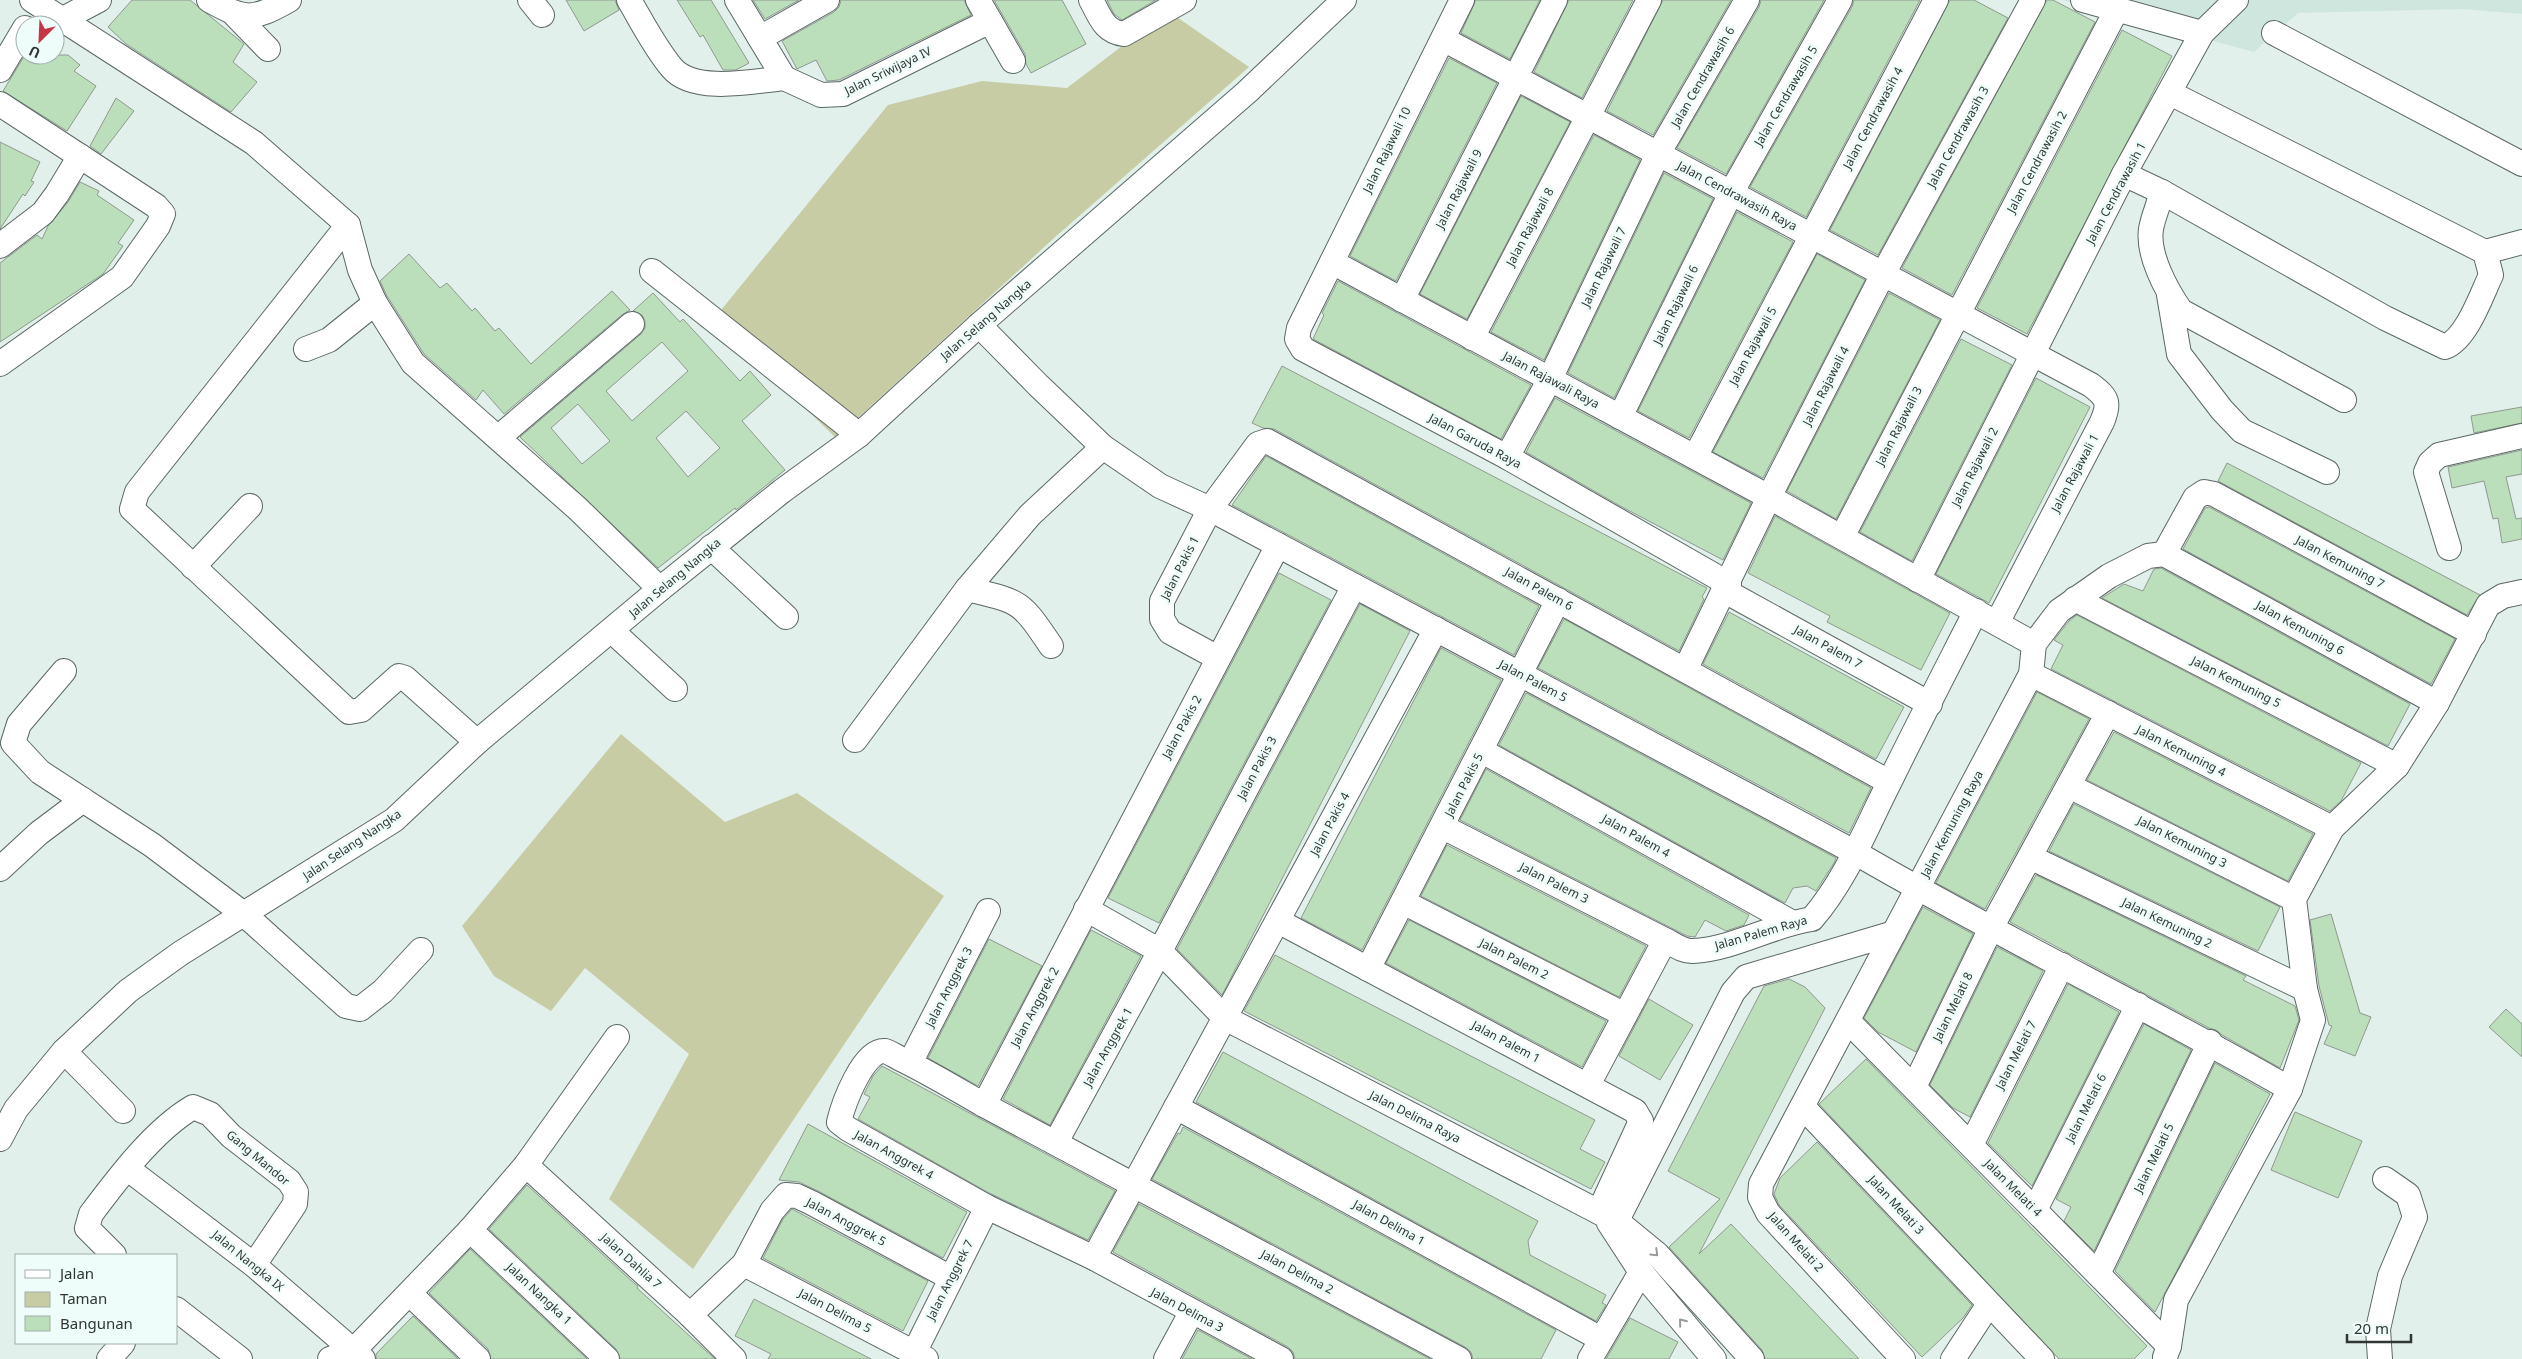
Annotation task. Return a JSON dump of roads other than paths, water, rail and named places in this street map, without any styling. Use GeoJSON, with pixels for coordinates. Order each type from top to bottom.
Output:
{"type":"FeatureCollection","features":[{"type":"Feature","properties":{"kind":"street"},"geometry":{"type":"LineString","coordinates":[[65,18],[99,0]]}},
{"type":"Feature","properties":{"kind":"street"},"geometry":{"type":"LineString","coordinates":[[209,0],[235,15],[268,49]]}},
{"type":"Feature","properties":{"kind":"street"},"geometry":{"type":"LineString","coordinates":[[235,15],[256,16],[289,0]]}},
{"type":"Feature","properties":{"kind":"street"},"geometry":{"type":"LineString","coordinates":[[628,0],[673,70],[697,82],[719,85],[784,78],[737,0]]}},
{"type":"Feature","properties":{"kind":"street"},"geometry":{"type":"LineString","coordinates":[[760,38],[827,0]]}},
{"type":"Feature","properties":{"kind":"street"},"geometry":{"type":"LineString","coordinates":[[978,0],[1013,61]]}},
{"type":"Feature","properties":{"kind":"street"},"geometry":{"type":"LineString","coordinates":[[1091,0],[1106,27],[1114,33],[1124,34],[1184,0]]}},
{"type":"Feature","properties":{"kind":"street","name":"Jalan Selang Nangka"},"geometry":{"type":"LineString","coordinates":[[0,1139],[16,1109],[64,1051],[128,990],[181,953],[245,915],[394,820],[478,742],[660,589],[782,491],[859,435],[979,325],[1240,99],[1344,0]]}},
{"type":"Feature","properties":{"kind":"street","name":"Jalan Rajawali 10"},"geometry":{"type":"LineString","coordinates":[[1332,262],[1462,0]]}},
{"type":"Feature","properties":{"kind":"street","name":"Jalan Rajawali 9"},"geometry":{"type":"LineString","coordinates":[[1402,300],[1555,0]]}},
{"type":"Feature","properties":{"kind":"street","name":"Jalan Rajawali 8"},"geometry":{"type":"LineString","coordinates":[[1472,338],[1649,0]]}},
{"type":"Feature","properties":{"kind":"street","name":"Jalan Cendrawasih 6"},"geometry":{"type":"LineString","coordinates":[[1658,154],[1747,0]]}},
{"type":"Feature","properties":{"kind":"street","name":"Jalan Cendrawasih 5"},"geometry":{"type":"LineString","coordinates":[[1731,193],[1840,0]]}},
{"type":"Feature","properties":{"kind":"street","name":"Jalan Cendrawasih 4"},"geometry":{"type":"LineString","coordinates":[[1811,236],[1936,0]]}},
{"type":"Feature","properties":{"kind":"street","name":"Jalan Cendrawasih 3"},"geometry":{"type":"LineString","coordinates":[[1883,274],[2033,0]]}},
{"type":"Feature","properties":{"kind":"street"},"geometry":{"type":"LineString","coordinates":[[2083,0],[2111,5],[2202,33]]}},
{"type":"Feature","properties":{"kind":"street","name":"Jalan Cendrawasih 1"},"geometry":{"type":"LineString","coordinates":[[2032,354],[2124,174],[2202,33],[2236,0]]}},
{"type":"Feature","properties":{"kind":"street"},"geometry":{"type":"LineString","coordinates":[[31,15],[36,2],[57,15]]}},
{"type":"Feature","properties":{"kind":"street","name":"Jalan Cendrawasih 2"},"geometry":{"type":"LineString","coordinates":[[1957,314],[2111,5]]}},
{"type":"Feature","properties":{"kind":"street"},"geometry":{"type":"LineString","coordinates":[[65,20],[254,143],[348,225],[360,270],[375,303],[413,363],[499,437],[578,509],[660,589]]}},
{"type":"Feature","properties":{"kind":"street","name":"Jalan Sriwijaya IV"},"geometry":{"type":"LineString","coordinates":[[784,78],[821,95],[843,94],[990,21]]}},
{"type":"Feature","properties":{"kind":"street"},"geometry":{"type":"LineString","coordinates":[[2274,33],[2522,164]]}},
{"type":"Feature","properties":{"kind":"street","name":"Jalan Cendrawasih Raya"},"geometry":{"type":"LineString","coordinates":[[1443,39],[2032,354]]}},
{"type":"Feature","properties":{"kind":"street"},"geometry":{"type":"LineString","coordinates":[[0,70],[15,45]]}},
{"type":"Feature","properties":{"kind":"street"},"geometry":{"type":"LineString","coordinates":[[2170,93],[2485,252],[2522,242]]}},
{"type":"Feature","properties":{"kind":"street"},"geometry":{"type":"LineString","coordinates":[[0,104],[156,206],[162,214],[158,226],[122,277],[0,364]]}},
{"type":"Feature","properties":{"kind":"street","name":"Jalan Rajawali 7"},"geometry":{"type":"LineString","coordinates":[[1507,458],[1550,379],[1658,154]]}},
{"type":"Feature","properties":{"kind":"street"},"geometry":{"type":"LineString","coordinates":[[0,246],[43,213],[80,156]]}},
{"type":"Feature","properties":{"kind":"street"},"geometry":{"type":"LineString","coordinates":[[2124,174],[2162,192],[2386,318],[2445,347],[2455,343],[2472,316],[2491,275],[2485,252]]}},
{"type":"Feature","properties":{"kind":"street"},"geometry":{"type":"LineString","coordinates":[[2162,192],[2150,231],[2155,262],[2170,295],[2182,311],[2344,400]]}},
{"type":"Feature","properties":{"kind":"street","name":"Jalan Rajawali 6"},"geometry":{"type":"LineString","coordinates":[[1620,417],[1731,193]]}},
{"type":"Feature","properties":{"kind":"street"},"geometry":{"type":"LineString","coordinates":[[348,225],[137,492],[132,502],[132,509],[136,515],[349,712],[360,710],[399,676],[405,678],[478,742]]}},
{"type":"Feature","properties":{"kind":"street","name":"Jalan Rajawali 5"},"geometry":{"type":"LineString","coordinates":[[1695,457],[1811,236]]}},
{"type":"Feature","properties":{"kind":"street","name":"Jalan Rajawali Raya"},"geometry":{"type":"LineString","coordinates":[[1332,262],[1769,497],[2034,644]]}},
{"type":"Feature","properties":{"kind":"street","name":"Jalan Garuda Raya"},"geometry":{"type":"LineString","coordinates":[[1332,262],[1298,328],[1297,339],[1303,349],[1507,458],[1729,584]]}},
{"type":"Feature","properties":{"kind":"street"},"geometry":{"type":"LineString","coordinates":[[652,271],[859,435]]}},
{"type":"Feature","properties":{"kind":"street","name":"Jalan Rajawali 4"},"geometry":{"type":"LineString","coordinates":[[1686,668],[1729,584],[1769,497],[1883,274]]}},
{"type":"Feature","properties":{"kind":"street"},"geometry":{"type":"LineString","coordinates":[[2170,295],[2179,354],[2222,410],[2242,431],[2327,472]]}},
{"type":"Feature","properties":{"kind":"street"},"geometry":{"type":"LineString","coordinates":[[306,349],[329,340],[375,303]]}},
{"type":"Feature","properties":{"kind":"street","name":"Jalan Rajawali 3"},"geometry":{"type":"LineString","coordinates":[[1842,537],[1957,314]]}},
{"type":"Feature","properties":{"kind":"street"},"geometry":{"type":"LineString","coordinates":[[499,437],[632,324]]}},
{"type":"Feature","properties":{"kind":"street","name":"Jalan Palem 5"},"geometry":{"type":"LineString","coordinates":[[979,325],[1103,447],[1160,486],[1210,509],[1521,674],[1856,853],[1918,889]]}},
{"type":"Feature","properties":{"kind":"street","name":"Jalan Rajawali 2"},"geometry":{"type":"LineString","coordinates":[[1918,580],[2032,354]]}},
{"type":"Feature","properties":{"kind":"street","name":"Jalan Rajawali 1"},"geometry":{"type":"LineString","coordinates":[[1997,623],[2107,409],[2106,399],[2096,389],[2032,354]]}},
{"type":"Feature","properties":{"kind":"street"},"geometry":{"type":"LineString","coordinates":[[2449,548],[2426,472],[2430,463],[2439,455],[2522,436]]}},
{"type":"Feature","properties":{"kind":"street","name":"Jalan Palem 6"},"geometry":{"type":"LineString","coordinates":[[1210,509],[1258,444],[1267,441],[1686,668],[1889,782]]}},
{"type":"Feature","properties":{"kind":"street"},"geometry":{"type":"LineString","coordinates":[[855,740],[967,589],[1030,515],[1103,447]]}},
{"type":"Feature","properties":{"kind":"street","name":"Jalan Kemuning 7"},"geometry":{"type":"LineString","coordinates":[[2164,554],[2195,498],[2204,492],[2214,494],[2474,634]]}},
{"type":"Feature","properties":{"kind":"street"},"geometry":{"type":"LineString","coordinates":[[193,567],[250,506]]}},
{"type":"Feature","properties":{"kind":"street","name":"Jalan Pakis 1"},"geometry":{"type":"LineString","coordinates":[[1210,509],[1162,602],[1162,619],[1170,632],[1218,658]]}},
{"type":"Feature","properties":{"kind":"street","name":"Jalan Pakis 2"},"geometry":{"type":"LineString","coordinates":[[1086,909],[1278,545]]}},
{"type":"Feature","properties":{"kind":"street"},"geometry":{"type":"LineString","coordinates":[[712,547],[786,617]]}},
{"type":"Feature","properties":{"kind":"street"},"geometry":{"type":"LineString","coordinates":[[2034,644],[2059,611],[2075,599],[2109,576],[2148,556],[2164,554]]}},
{"type":"Feature","properties":{"kind":"street","name":"Jalan Kemuning 6"},"geometry":{"type":"LineString","coordinates":[[2164,554],[2437,703]]}},
{"type":"Feature","properties":{"kind":"street","name":"Jalan Palem 7"},"geometry":{"type":"LineString","coordinates":[[1729,584],[1933,696]]}},
{"type":"Feature","properties":{"kind":"street","name":"Jalan Pakis 3"},"geometry":{"type":"LineString","coordinates":[[1160,951],[1354,586]]}},
{"type":"Feature","properties":{"kind":"street"},"geometry":{"type":"LineString","coordinates":[[967,589],[1008,599],[1019,604],[1028,612],[1051,646]]}},
{"type":"Feature","properties":{"kind":"street"},"geometry":{"type":"LineString","coordinates":[[2167,1352],[2176,1300],[2290,1089],[2313,1020],[2305,989],[2294,899],[2332,828],[2397,766],[2437,703],[2488,605],[2512,594]]}},
{"type":"Feature","properties":{"kind":"street","name":"Jalan Kemuning 5"},"geometry":{"type":"LineString","coordinates":[[2075,599],[2397,766]]}},
{"type":"Feature","properties":{"kind":"street","name":"Jalan Pakis 5"},"geometry":{"type":"LineString","coordinates":[[1368,969],[1482,751],[1558,600]]}},
{"type":"Feature","properties":{"kind":"street","name":"Jalan Palem Raya"},"geometry":{"type":"LineString","coordinates":[[1665,940],[1692,951],[1733,942],[1791,922],[1812,919],[1824,904],[1856,853],[1889,782],[1976,611]]}},
{"type":"Feature","properties":{"kind":"street","name":"Jalan Pakis 4"},"geometry":{"type":"LineString","coordinates":[[1094,1258],[1436,629]]}},
{"type":"Feature","properties":{"kind":"street"},"geometry":{"type":"LineString","coordinates":[[612,631],[675,689]]}},
{"type":"Feature","properties":{"kind":"street","name":"Jalan Kemuning Raya"},"geometry":{"type":"LineString","coordinates":[[2034,644],[2031,674],[1918,889],[2210,1042],[2290,1089]]}},
{"type":"Feature","properties":{"kind":"street"},"geometry":{"type":"LineString","coordinates":[[64,671],[19,724],[13,743],[40,772],[152,845],[245,915],[346,1006],[360,1009],[383,991],[421,950]]}},
{"type":"Feature","properties":{"kind":"street","name":"Jalan Kemuning 4"},"geometry":{"type":"LineString","coordinates":[[2031,674],[2332,828]]}},
{"type":"Feature","properties":{"kind":"street","name":"Jalan Melati 8"},"geometry":{"type":"LineString","coordinates":[[1914,1087],[1992,928],[2108,713]]}},
{"type":"Feature","properties":{"kind":"street","name":"Jalan Palem 4"},"geometry":{"type":"LineString","coordinates":[[1482,751],[1791,922]]}},
{"type":"Feature","properties":{"kind":"street","name":"Jalan Kemuning 3"},"geometry":{"type":"LineString","coordinates":[[2069,786],[2294,899]]}},
{"type":"Feature","properties":{"kind":"street"},"geometry":{"type":"LineString","coordinates":[[0,869],[39,833],[83,800]]}},
{"type":"Feature","properties":{"kind":"street","name":"Jalan Palem 3"},"geometry":{"type":"LineString","coordinates":[[1442,827],[1665,940]]}},
{"type":"Feature","properties":{"kind":"street","name":"Jalan Kemuning 2"},"geometry":{"type":"LineString","coordinates":[[2030,857],[2305,989]]}},
{"type":"Feature","properties":{"kind":"street","name":"Jalan Melati 2"},"geometry":{"type":"LineString","coordinates":[[1903,1359],[1768,1213],[1760,1197],[1761,1184],[1918,889]]}},
{"type":"Feature","properties":{"kind":"street","name":"Jalan Palem 2"},"geometry":{"type":"LineString","coordinates":[[1403,902],[1625,1015]]}},
{"type":"Feature","properties":{"kind":"street","name":"Jalan Delima Raya"},"geometry":{"type":"LineString","coordinates":[[1086,909],[1160,951],[1225,1018],[1609,1220],[1657,1254],[1752,1359]]}},
{"type":"Feature","properties":{"kind":"street","name":"Jalan Anggrek 2"},"geometry":{"type":"LineString","coordinates":[[984,1105],[1086,909]]}},
{"type":"Feature","properties":{"kind":"street","name":"Jalan Anggrek 3"},"geometry":{"type":"LineString","coordinates":[[910,1063],[988,911]]}},
{"type":"Feature","properties":{"kind":"street","name":"Jalan Palem 1"},"geometry":{"type":"LineString","coordinates":[[1278,921],[1635,1111],[1640,1121],[1609,1220]]}},
{"type":"Feature","properties":{"kind":"street"},"geometry":{"type":"LineString","coordinates":[[1700,1354],[1641,1272],[1609,1220],[1733,992],[1746,977],[1894,933]]}},
{"type":"Feature","properties":{"kind":"street"},"geometry":{"type":"LineString","coordinates":[[1588,1085],[1665,940]]}},
{"type":"Feature","properties":{"kind":"street","name":"Jalan Anggrek 1"},"geometry":{"type":"LineString","coordinates":[[1056,1142],[1160,951]]}},
{"type":"Feature","properties":{"kind":"street","name":"Jalan Melati 7"},"geometry":{"type":"LineString","coordinates":[[1971,1145],[2062,965]]}},
{"type":"Feature","properties":{"kind":"street","name":"Jalan Melati 6"},"geometry":{"type":"LineString","coordinates":[[2035,1210],[2138,1005]]}},
{"type":"Feature","properties":{"kind":"street","name":"Jalan Melati 4"},"geometry":{"type":"LineString","coordinates":[[1848,1021],[2098,1274],[2167,1352]]}},
{"type":"Feature","properties":{"kind":"street"},"geometry":{"type":"LineString","coordinates":[[330,1359],[358,1355],[410,1294],[470,1230],[526,1165],[617,1037]]}},
{"type":"Feature","properties":{"kind":"street","name":"Jalan Melati 5"},"geometry":{"type":"LineString","coordinates":[[2098,1274],[2210,1042]]}},
{"type":"Feature","properties":{"kind":"street"},"geometry":{"type":"LineString","coordinates":[[64,1051],[123,1111]]}},
{"type":"Feature","properties":{"kind":"street","name":"Jalan Anggrek 4"},"geometry":{"type":"LineString","coordinates":[[1094,1258],[987,1207],[848,1130],[839,1122],[845,1100],[873,1054],[885,1051],[1134,1185]]}},
{"type":"Feature","properties":{"kind":"street","name":"Gang Mandor"},"geometry":{"type":"LineString","coordinates":[[128,1169],[152,1140],[180,1114],[193,1107],[210,1114],[231,1136],[289,1181],[296,1192],[295,1204],[254,1265]]}},
{"type":"Feature","properties":{"kind":"street","name":"Jalan Delima 1"},"geometry":{"type":"LineString","coordinates":[[1176,1107],[1596,1349]]}},
{"type":"Feature","properties":{"kind":"street","name":"Jalan Melati 3"},"geometry":{"type":"LineString","coordinates":[[1803,1107],[2042,1359]]}},
{"type":"Feature","properties":{"kind":"street","name":"Jalan Dahlia 7"},"geometry":{"type":"LineString","coordinates":[[526,1165],[690,1315],[734,1359]]}},
{"type":"Feature","properties":{"kind":"street"},"geometry":{"type":"LineString","coordinates":[[106,1252],[87,1228],[92,1214],[128,1169]]}},
{"type":"Feature","properties":{"kind":"street","name":"Jalan Nangka IX"},"geometry":{"type":"LineString","coordinates":[[128,1169],[254,1265],[358,1355]]}},
{"type":"Feature","properties":{"kind":"street"},"geometry":{"type":"LineString","coordinates":[[2380,1359],[2378,1329],[2390,1276],[2416,1217],[2408,1195],[2385,1179]]}},
{"type":"Feature","properties":{"kind":"street","name":"Jalan Delima 2"},"geometry":{"type":"LineString","coordinates":[[1134,1185],[1459,1359]]}},
{"type":"Feature","properties":{"kind":"street","name":"Jalan Anggrek 5"},"geometry":{"type":"LineString","coordinates":[[744,1264],[772,1211],[786,1195],[797,1196],[812,1203],[951,1278]]}},
{"type":"Feature","properties":{"kind":"street","name":"Jalan Anggrek 7"},"geometry":{"type":"LineString","coordinates":[[920,1356],[951,1278],[987,1207]]}},
{"type":"Feature","properties":{"kind":"street","name":"Jalan Nangka 1"},"geometry":{"type":"LineString","coordinates":[[470,1230],[608,1359]]}},
{"type":"Feature","properties":{"kind":"street","name":"Jalan Delima 3"},"geometry":{"type":"LineString","coordinates":[[1094,1258],[1281,1359]]}},
{"type":"Feature","properties":{"kind":"street"},"geometry":{"type":"LineString","coordinates":[[690,1315],[744,1264]]}},
{"type":"Feature","properties":{"kind":"street","name":"Jalan Delima 5"},"geometry":{"type":"LineString","coordinates":[[744,1264],[920,1356]]}},
{"type":"Feature","properties":{"kind":"street"},"geometry":{"type":"LineString","coordinates":[[1596,1349],[1641,1272]]}},
{"type":"Feature","properties":{"kind":"street"},"geometry":{"type":"LineString","coordinates":[[410,1294],[478,1359]]}},
{"type":"Feature","properties":{"kind":"street"},"geometry":{"type":"LineString","coordinates":[[1953,1359],[1989,1304]]}},
{"type":"Feature","properties":{"kind":"street"},"geometry":{"type":"LineString","coordinates":[[178,1311],[240,1359]]}},
{"type":"Feature","properties":{"kind":"street"},"geometry":{"type":"LineString","coordinates":[[1166,1359],[1191,1312]]}},
{"type":"Feature","properties":{"kind":"street"},"geometry":{"type":"LineString","coordinates":[[109,1359],[122,1344]]}}]}
